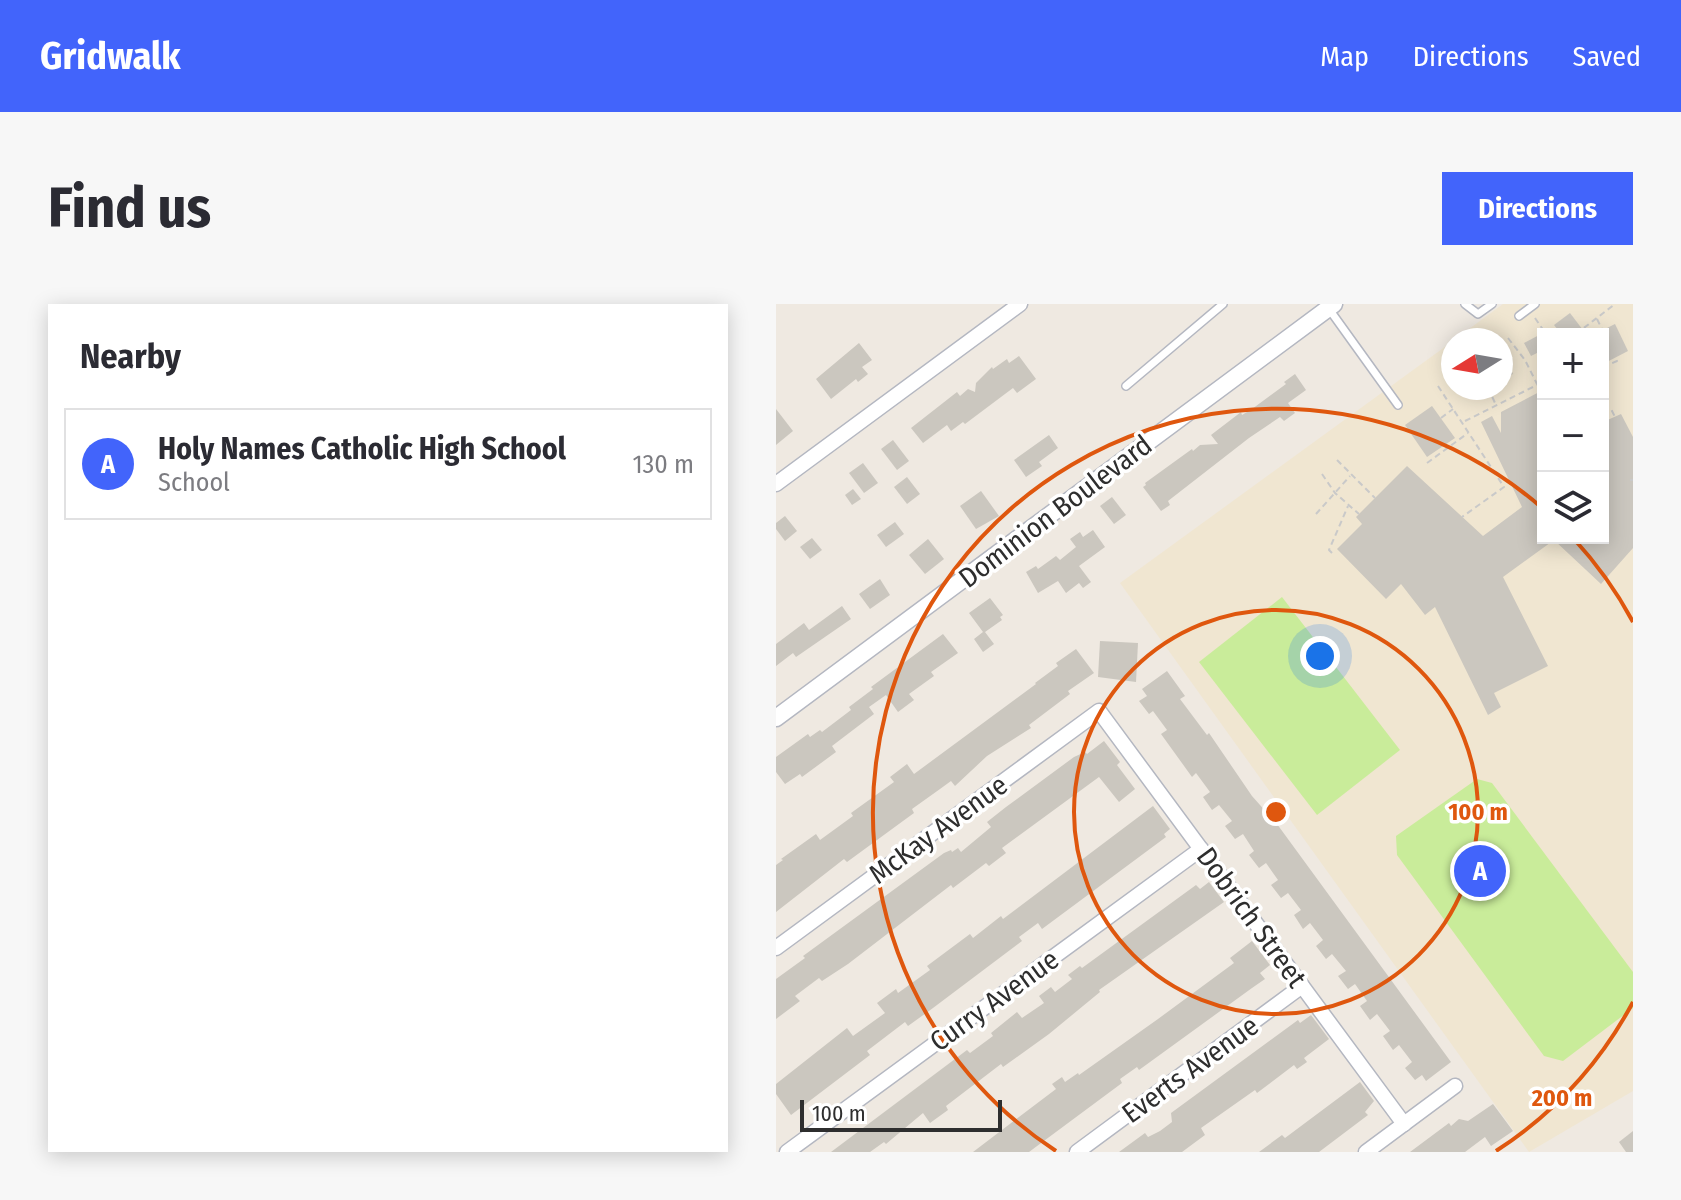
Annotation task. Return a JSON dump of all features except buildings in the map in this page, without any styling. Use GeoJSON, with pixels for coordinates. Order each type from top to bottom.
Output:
{"type":"FeatureCollection","features":[{"type":"Feature","properties":{"kind":"street"},"geometry":{"type":"LineString","coordinates":[[776,484],[1020,304]]}},
{"type":"Feature","properties":{"kind":"street","name":"Dominion Boulevard"},"geometry":{"type":"LineString","coordinates":[[776,718],[1331,306]]}},
{"type":"Feature","properties":{"kind":"street","name":"Dobrich Street"},"geometry":{"type":"LineString","coordinates":[[1099,711],[1404,1124]]}},
{"type":"Feature","properties":{"kind":"street","name":"McKay Avenue"},"geometry":{"type":"LineString","coordinates":[[776,948],[1099,711]]}},
{"type":"Feature","properties":{"kind":"street","name":"Curry Avenue"},"geometry":{"type":"LineString","coordinates":[[785,1152],[1201,849]]}},
{"type":"Feature","properties":{"kind":"street","name":"Everts Avenue"},"geometry":{"type":"LineString","coordinates":[[1077,1152],[1302,986]]}},
{"type":"Feature","properties":{"kind":"street"},"geometry":{"type":"LineString","coordinates":[[1366,1152],[1455,1086]]}},
{"type":"Feature","properties":{"kind":"street"},"geometry":{"type":"LineString","coordinates":[[776,1143],[785,1152]]}},
{"type":"Feature","properties":{"kind":"lane"},"geometry":{"type":"LineString","coordinates":[[1126,386],[1223,304]]}},
{"type":"Feature","properties":{"kind":"lane"},"geometry":{"type":"LineString","coordinates":[[1465,304],[1478,314],[1492,304]]}},
{"type":"Feature","properties":{"kind":"lane"},"geometry":{"type":"LineString","coordinates":[[1519,316],[1535,304]]}},
{"type":"Feature","properties":{"kind":"lane"},"geometry":{"type":"LineString","coordinates":[[1331,306],[1398,405]]}},
{"type":"Feature","properties":{"kind":"path"},"geometry":{"type":"LineString","coordinates":[[1586,328],[1615,304]]}},
{"type":"Feature","properties":{"kind":"path"},"geometry":{"type":"LineString","coordinates":[[1534,317],[1542,328]]}},
{"type":"Feature","properties":{"kind":"path"},"geometry":{"type":"LineString","coordinates":[[1597,318],[1602,328]]}},
{"type":"Feature","properties":{"kind":"path"},"geometry":{"type":"LineString","coordinates":[[1513,344],[1537,383]]}},
{"type":"Feature","properties":{"kind":"path"},"geometry":{"type":"LineString","coordinates":[[1609,364],[1617,361],[1615,358]]}},
{"type":"Feature","properties":{"kind":"path"},"geometry":{"type":"LineString","coordinates":[[1438,386],[1504,487],[1462,517]]}},
{"type":"Feature","properties":{"kind":"path"},"geometry":{"type":"LineString","coordinates":[[1464,422],[1537,386]]}},
{"type":"Feature","properties":{"kind":"path"},"geometry":{"type":"LineString","coordinates":[[1493,400],[1496,406]]}},
{"type":"Feature","properties":{"kind":"path"},"geometry":{"type":"LineString","coordinates":[[1441,418],[1454,408]]}},
{"type":"Feature","properties":{"kind":"path"},"geometry":{"type":"LineString","coordinates":[[1609,410],[1615,417]]}},
{"type":"Feature","properties":{"kind":"path"},"geometry":{"type":"LineString","coordinates":[[1427,463],[1470,432]]}},
{"type":"Feature","properties":{"kind":"path"},"geometry":{"type":"LineString","coordinates":[[1337,460],[1375,498]]}},
{"type":"Feature","properties":{"kind":"path"},"geometry":{"type":"LineString","coordinates":[[1322,474],[1335,493],[1359,514]]}},
{"type":"Feature","properties":{"kind":"path"},"geometry":{"type":"LineString","coordinates":[[1316,514],[1351,475]]}},
{"type":"Feature","properties":{"kind":"path"},"geometry":{"type":"LineString","coordinates":[[1332,553],[1329,550],[1348,505]]}},
{"type":"Feature","properties":{"kind":"shaded area"},"geometry":{"type":"Polygon","coordinates":[[[1503,304],[1633,304],[1633,1091],[1529,1152],[1120,583],[1441,350],[1441,400],[1513,400],[1513,328],[1470,328],[1503,304]]]}},
{"type":"Feature","properties":{"kind":"green space"},"geometry":{"type":"Polygon","coordinates":[[[1282,597],[1400,750],[1317,815],[1199,662],[1282,597]]]}},
{"type":"Feature","properties":{"kind":"green space"},"geometry":{"type":"Polygon","coordinates":[[[1477,779],[1492,783],[1633,972],[1633,1008],[1563,1061],[1544,1056],[1397,855],[1396,836],[1477,779]]]}},
{"type":"Feature","properties":{"kind":"place","name":"Holy Names Catholic High School"},"geometry":{"type":"Point","coordinates":[1480,871]}}]}
